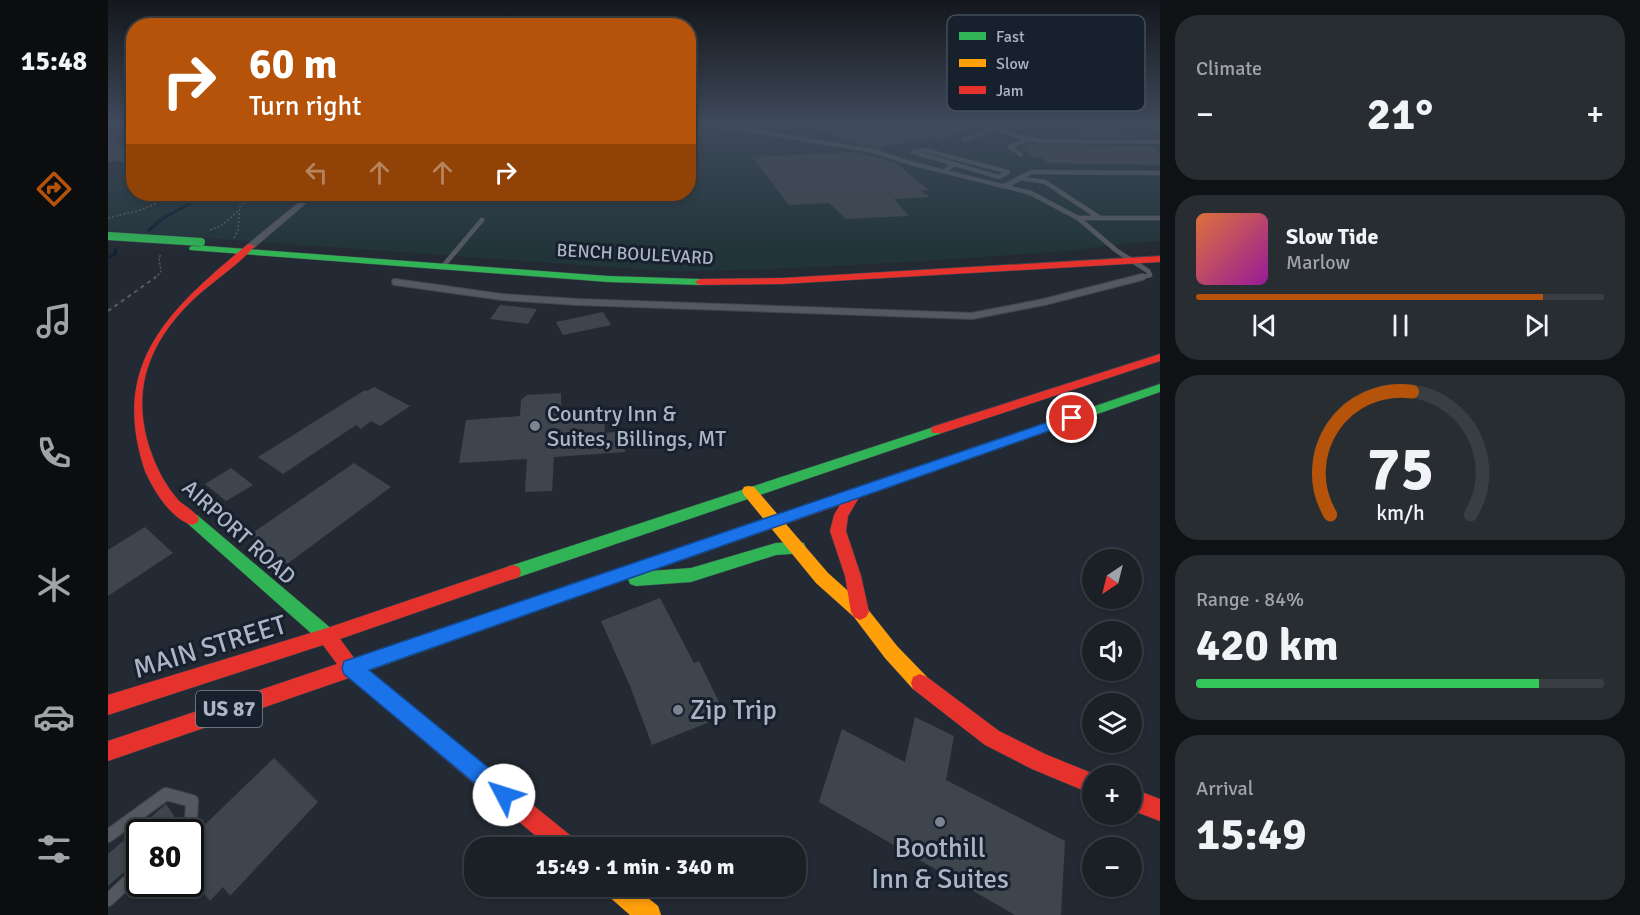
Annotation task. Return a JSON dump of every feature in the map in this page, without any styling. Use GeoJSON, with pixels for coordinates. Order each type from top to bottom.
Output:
{"type":"FeatureCollection","features":[{"type":"Feature","properties":{"kind":"main road"},"geometry":{"type":"LineString","coordinates":[[108,236],[201,240],[247,249]]}},
{"type":"Feature","properties":{"kind":"main road"},"geometry":{"type":"LineString","coordinates":[[108,242],[201,240],[247,249],[446,263],[620,279],[745,282],[1160,259]]}},
{"type":"Feature","properties":{"kind":"main road","name":"AIRPORT ROAD"},"geometry":{"type":"LineString","coordinates":[[247,249],[170,319],[148,349],[140,369],[135,416],[143,458],[154,479],[170,500],[327,636],[351,668],[555,837]]}},
{"type":"Feature","properties":{"kind":"main road","name":"BENCH BOULEVARD"},"geometry":{"type":"LineString","coordinates":[[446,263],[619,274],[744,276],[996,263],[1117,251],[1160,250]]}},
{"type":"Feature","properties":{"kind":"main road","name":"US 87"},"geometry":{"type":"LineString","coordinates":[[327,636],[749,491],[1160,357]]}},
{"type":"Feature","properties":{"kind":"main road","name":"US 87"},"geometry":{"type":"LineString","coordinates":[[108,751],[1160,388]]}},
{"type":"Feature","properties":{"kind":"main road"},"geometry":{"type":"LineString","coordinates":[[749,491],[822,578],[860,612],[891,652],[923,686],[967,722],[992,738],[1082,779]]}},
{"type":"Feature","properties":{"kind":"main road"},"geometry":{"type":"LineString","coordinates":[[854,494],[840,512],[837,526],[839,543],[852,572],[860,612]]}},
{"type":"Feature","properties":{"kind":"main road"},"geometry":{"type":"LineString","coordinates":[[608,580],[691,575],[776,549],[798,548]]}},
{"type":"Feature","properties":{"kind":"main road","name":"MAIN STREET"},"geometry":{"type":"LineString","coordinates":[[108,705],[327,636]]}},
{"type":"Feature","properties":{"kind":"main road"},"geometry":{"type":"LineString","coordinates":[[1142,803],[1160,810]]}},
{"type":"Feature","properties":{"kind":"main road"},"geometry":{"type":"LineString","coordinates":[[628,897],[649,915]]}},
{"type":"Feature","properties":{"kind":"street"},"geometry":{"type":"LineString","coordinates":[[1006,185],[1031,172],[1160,173]]}},
{"type":"Feature","properties":{"kind":"street","name":"AIRPORT ROAD"},"geometry":{"type":"LineString","coordinates":[[247,249],[305,201]]}},
{"type":"Feature","properties":{"kind":"lane"},"geometry":{"type":"LineString","coordinates":[[395,282],[502,297],[578,302],[972,316],[1044,302],[1143,279],[1150,275],[1078,218],[1059,206],[1027,191],[933,168]]}},
{"type":"Feature","properties":{"kind":"lane"},"geometry":{"type":"LineString","coordinates":[[945,171],[949,168]]}},
{"type":"Feature","properties":{"kind":"lane"},"geometry":{"type":"LineString","coordinates":[[963,168],[999,177],[1008,172],[992,168]]}},
{"type":"Feature","properties":{"kind":"lane"},"geometry":{"type":"LineString","coordinates":[[1019,178],[1045,182],[1100,218]]}},
{"type":"Feature","properties":{"kind":"lane"},"geometry":{"type":"LineString","coordinates":[[1059,206],[1082,206]]}},
{"type":"Feature","properties":{"kind":"lane"},"geometry":{"type":"LineString","coordinates":[[1078,218],[1160,218]]}},
{"type":"Feature","properties":{"kind":"lane"},"geometry":{"type":"LineString","coordinates":[[446,263],[482,220]]}},
{"type":"Feature","properties":{"kind":"lane"},"geometry":{"type":"LineString","coordinates":[[131,819],[166,794],[192,801],[191,819]]}},
{"type":"Feature","properties":{"kind":"lane"},"geometry":{"type":"LineString","coordinates":[[108,836],[126,823]]}},
{"type":"Feature","properties":{"kind":"lane"},"geometry":{"type":"LineString","coordinates":[[108,900],[126,883]]}},
{"type":"Feature","properties":{"kind":"path"},"geometry":{"type":"LineString","coordinates":[[108,218],[141,210],[162,201]]}},
{"type":"Feature","properties":{"kind":"path"},"geometry":{"type":"LineString","coordinates":[[223,244],[234,238],[238,230],[240,206],[247,201]]}},
{"type":"Feature","properties":{"kind":"path"},"geometry":{"type":"LineString","coordinates":[[201,240],[225,224],[232,213],[240,209]]}},
{"type":"Feature","properties":{"kind":"path"},"geometry":{"type":"LineString","coordinates":[[108,310],[152,282],[161,272],[159,257],[165,252]]}},
{"type":"Feature","properties":{"kind":"green space"},"geometry":{"type":"Polygon","coordinates":[[[696,168],[1160,168],[1160,241],[1055,252],[908,262],[663,271],[108,231],[108,177],[126,173],[126,201],[696,201],[696,168]]]}},
{"type":"Feature","properties":{"kind":"building"},"geometry":{"type":"Polygon","coordinates":[[[760,168],[901,168],[929,190],[921,191],[930,197],[894,199],[909,216],[846,219],[829,203],[789,205],[760,168]]]}},
{"type":"Feature","properties":{"kind":"building"},"geometry":{"type":"Polygon","coordinates":[[[500,305],[537,309],[528,324],[490,319],[500,305]]]}},
{"type":"Feature","properties":{"kind":"building"},"geometry":{"type":"Polygon","coordinates":[[[603,312],[611,325],[563,335],[556,322],[603,312]]]}},
{"type":"Feature","properties":{"kind":"building"},"geometry":{"type":"Polygon","coordinates":[[[374,387],[410,406],[380,426],[371,421],[361,429],[356,425],[283,474],[258,457],[365,390],[374,387]]]}},
{"type":"Feature","properties":{"kind":"building","name":"Country Inn & Suites, Billings, MT"},"geometry":{"type":"Polygon","coordinates":[[[561,393],[561,419],[604,416],[605,433],[622,431],[625,452],[554,457],[552,491],[525,492],[527,459],[459,463],[466,420],[520,416],[521,400],[527,395],[561,393]]]}},
{"type":"Feature","properties":{"kind":"building"},"geometry":{"type":"Polygon","coordinates":[[[354,463],[391,487],[287,564],[251,534],[354,463]]]}},
{"type":"Feature","properties":{"kind":"building"},"geometry":{"type":"Polygon","coordinates":[[[231,468],[253,485],[226,501],[205,484],[231,468]]]}},
{"type":"Feature","properties":{"kind":"building"},"geometry":{"type":"Polygon","coordinates":[[[145,527],[173,553],[108,596],[108,550],[145,527]]]}},
{"type":"Feature","properties":{"kind":"building"},"geometry":{"type":"Polygon","coordinates":[[[660,598],[694,663],[699,661],[721,706],[712,721],[652,745],[630,686],[601,621],[660,598]]]}},
{"type":"Feature","properties":{"kind":"building","name":"Boothill Inn & Suites"},"geometry":{"type":"Polygon","coordinates":[[[915,717],[954,736],[946,780],[1065,841],[1061,915],[1015,915],[819,802],[842,729],[905,762],[915,717]]]}},
{"type":"Feature","properties":{"kind":"building"},"geometry":{"type":"Polygon","coordinates":[[[274,758],[318,802],[230,896],[223,887],[210,901],[204,894],[204,826],[274,758]]]}},
{"type":"Feature","properties":{"kind":"building"},"geometry":{"type":"Polygon","coordinates":[[[166,804],[176,819],[149,819],[166,804]]]}},
{"type":"Feature","properties":{"kind":"building"},"geometry":{"type":"Polygon","coordinates":[[[126,838],[126,870],[108,886],[108,854],[126,838]]]}},
{"type":"Feature","properties":{"kind":"waterway"},"geometry":{"type":"LineString","coordinates":[[149,230],[162,219],[194,201]]}},
{"type":"Feature","properties":{"kind":"waterway"},"geometry":{"type":"LineString","coordinates":[[108,258],[115,254],[116,249]]}},
{"type":"Feature","properties":{"kind":"traffic: fast"},"geometry":{"type":"LineString","coordinates":[[108,236],[201,242]]}},
{"type":"Feature","properties":{"kind":"traffic: fast"},"geometry":{"type":"LineString","coordinates":[[193,248],[608,279],[700,282]]}},
{"type":"Feature","properties":{"kind":"traffic: fast"},"geometry":{"type":"LineString","coordinates":[[854,494],[1160,388]]}},
{"type":"Feature","properties":{"kind":"traffic: fast"},"geometry":{"type":"LineString","coordinates":[[513,572],[937,430]]}},
{"type":"Feature","properties":{"kind":"traffic: fast"},"geometry":{"type":"LineString","coordinates":[[192,519],[327,636]]}},
{"type":"Feature","properties":{"kind":"traffic: fast"},"geometry":{"type":"LineString","coordinates":[[636,579],[691,575],[776,549],[798,548]]}},
{"type":"Feature","properties":{"kind":"traffic: fast"},"geometry":{"type":"LineString","coordinates":[[351,668],[596,583]]}},
{"type":"Feature","properties":{"kind":"traffic: slow"},"geometry":{"type":"LineString","coordinates":[[749,491],[822,578],[860,612],[891,652],[920,683]]}},
{"type":"Feature","properties":{"kind":"traffic: slow"},"geometry":{"type":"LineString","coordinates":[[627,897],[649,915]]}},
{"type":"Feature","properties":{"kind":"traffic: jam"},"geometry":{"type":"LineString","coordinates":[[192,519],[168,498],[146,458],[136,415],[136,393],[140,371],[148,351],[170,319],[192,296],[251,246]]}},
{"type":"Feature","properties":{"kind":"traffic: jam"},"geometry":{"type":"LineString","coordinates":[[700,282],[782,281],[1160,259]]}},
{"type":"Feature","properties":{"kind":"traffic: jam"},"geometry":{"type":"LineString","coordinates":[[937,430],[1160,357]]}},
{"type":"Feature","properties":{"kind":"traffic: jam"},"geometry":{"type":"LineString","coordinates":[[854,494],[841,515],[838,531],[853,576],[860,612]]}},
{"type":"Feature","properties":{"kind":"traffic: jam"},"geometry":{"type":"LineString","coordinates":[[596,583],[854,494]]}},
{"type":"Feature","properties":{"kind":"traffic: jam"},"geometry":{"type":"LineString","coordinates":[[513,572],[327,636],[351,668],[555,837]]}},
{"type":"Feature","properties":{"kind":"traffic: jam"},"geometry":{"type":"LineString","coordinates":[[108,705],[327,636]]}},
{"type":"Feature","properties":{"kind":"traffic: jam"},"geometry":{"type":"LineString","coordinates":[[108,751],[351,668]]}},
{"type":"Feature","properties":{"kind":"traffic: jam"},"geometry":{"type":"LineString","coordinates":[[920,683],[992,738],[1039,762],[1082,779]]}},
{"type":"Feature","properties":{"kind":"traffic: jam"},"geometry":{"type":"LineString","coordinates":[[1142,803],[1160,810]]}},
{"type":"Feature","properties":{"kind":"place","name":"Country Inn & Suites, Billings, MT"},"geometry":{"type":"Point","coordinates":[535,426]}},
{"type":"Feature","properties":{"kind":"place","name":"Zip Trip"},"geometry":{"type":"Point","coordinates":[678,710]}},
{"type":"Feature","properties":{"kind":"place","name":"Boothill Inn & Suites"},"geometry":{"type":"Point","coordinates":[940,822]}},
{"type":"Feature","properties":{"kind":"route"},"geometry":{"type":"LineString","coordinates":[[504,795],[351,668],[1072,418]]}}]}
